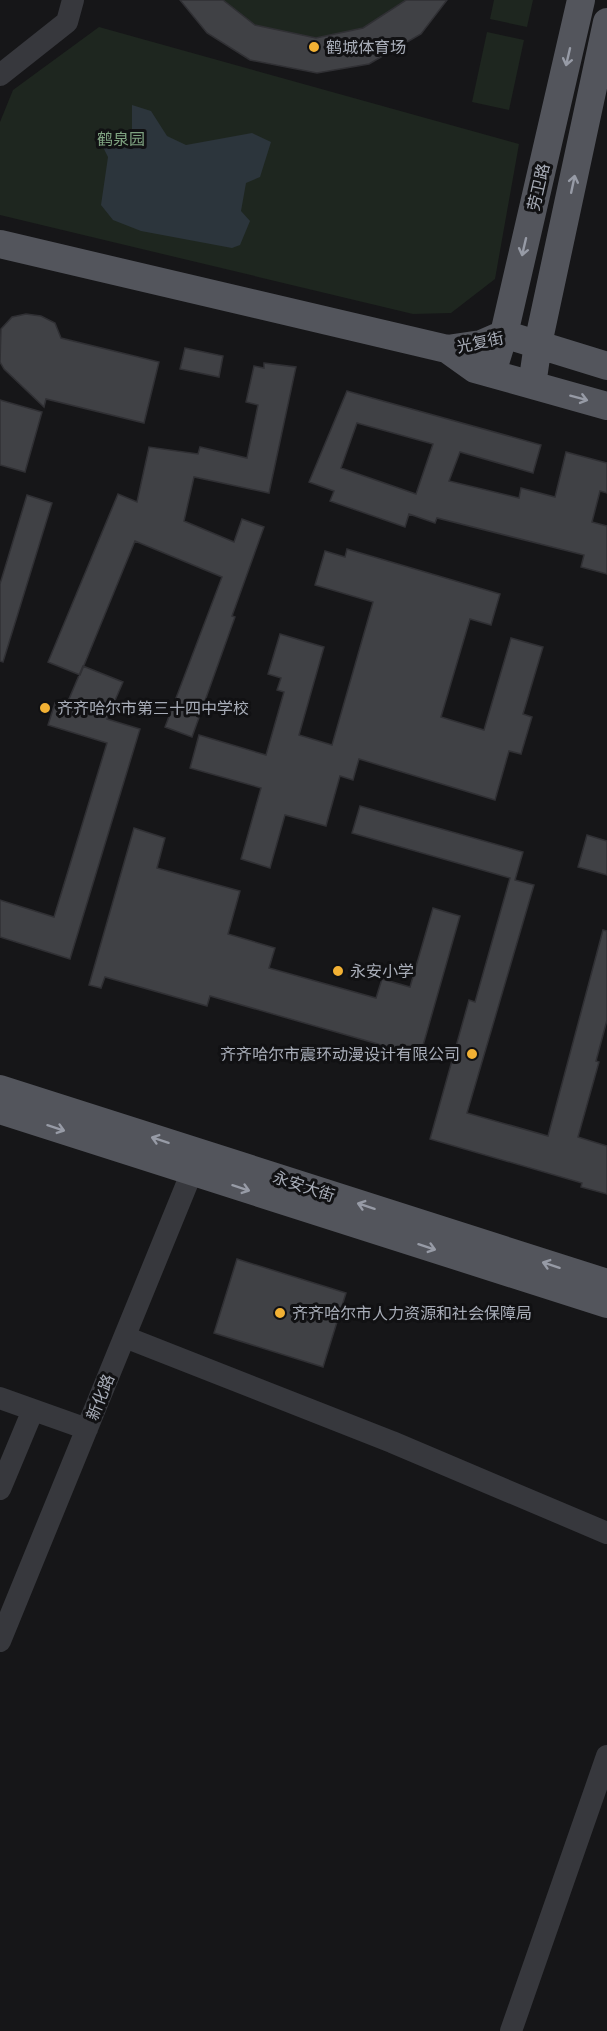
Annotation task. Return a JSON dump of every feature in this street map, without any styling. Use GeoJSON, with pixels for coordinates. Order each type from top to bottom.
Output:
{"type":"FeatureCollection","features":[{"type":"Feature","properties":{"kind":"main road","name":"劳卫路"},"geometry":{"type":"LineString","coordinates":[[492,373],[504,334],[581,0]]}},
{"type":"Feature","properties":{"kind":"main road","name":"劳卫路"},"geometry":{"type":"LineString","coordinates":[[532,385],[538,344],[607,22]]}},
{"type":"Feature","properties":{"kind":"main road"},"geometry":{"type":"LineString","coordinates":[[0,244],[447,349]]}},
{"type":"Feature","properties":{"kind":"main road","name":"光复街"},"geometry":{"type":"LineString","coordinates":[[447,349],[481,344],[504,334],[607,366]]}},
{"type":"Feature","properties":{"kind":"main road","name":"光复街"},"geometry":{"type":"LineString","coordinates":[[447,349],[475,369],[607,406]]}},
{"type":"Feature","properties":{"kind":"main road","name":"永安大街"},"geometry":{"type":"LineString","coordinates":[[0,1089],[196,1162],[607,1304]]}},
{"type":"Feature","properties":{"kind":"main road","name":"永安大街"},"geometry":{"type":"LineString","coordinates":[[0,1110],[196,1162],[607,1283]]}},
{"type":"Feature","properties":{"kind":"street"},"geometry":{"type":"LineString","coordinates":[[0,75],[67,22],[73,0]]}},
{"type":"Feature","properties":{"kind":"street","name":"新化路"},"geometry":{"type":"LineString","coordinates":[[0,1641],[5,1615],[87,1430],[196,1162]]}},
{"type":"Feature","properties":{"kind":"street"},"geometry":{"type":"LineString","coordinates":[[125,1337],[392,1442],[607,1533]]}},
{"type":"Feature","properties":{"kind":"street"},"geometry":{"type":"LineString","coordinates":[[0,1398],[87,1430]]}},
{"type":"Feature","properties":{"kind":"street"},"geometry":{"type":"LineString","coordinates":[[1,1484],[33,1410]]}},
{"type":"Feature","properties":{"kind":"street"},"geometry":{"type":"LineString","coordinates":[[511,2031],[607,1756]]}},
{"type":"Feature","properties":{"kind":"green space","name":"鹤城体育场"},"geometry":{"type":"Polygon","coordinates":[[[180,0],[447,0],[421,34],[317,73],[250,60],[207,33],[180,0]]]}},
{"type":"Feature","properties":{"kind":"green space"},"geometry":{"type":"Polygon","coordinates":[[[494,0],[533,0],[527,27],[490,19],[494,0]]]}},
{"type":"Feature","properties":{"kind":"green space","name":"鹤泉园"},"geometry":{"type":"Polygon","coordinates":[[[99,27],[519,144],[495,279],[451,313],[413,314],[0,215],[0,122],[13,90],[99,27]]]}},
{"type":"Feature","properties":{"kind":"green space"},"geometry":{"type":"Polygon","coordinates":[[[487,32],[524,40],[509,110],[472,102],[487,32]]]}},
{"type":"Feature","properties":{"kind":"shaded area"},"geometry":{"type":"Polygon","coordinates":[[[132,105],[151,111],[167,136],[186,145],[252,133],[271,142],[260,177],[246,183],[241,211],[250,221],[240,245],[232,248],[141,231],[113,220],[101,205],[108,157],[103,147],[115,147],[132,132],[132,105]]]}},
{"type":"Feature","properties":{"kind":"building","name":"鹤城体育场"},"geometry":{"type":"Polygon","coordinates":[[[180,0],[223,0],[255,25],[316,38],[363,28],[406,0],[447,0],[421,34],[369,64],[317,73],[250,60],[207,33],[180,0]]]}},
{"type":"Feature","properties":{"kind":"building"},"geometry":{"type":"Polygon","coordinates":[[[26,314],[41,316],[55,323],[61,338],[159,362],[144,423],[46,399],[44,407],[4,369],[0,362],[1,329],[12,317],[26,314]]]}},
{"type":"Feature","properties":{"kind":"building"},"geometry":{"type":"Polygon","coordinates":[[[185,348],[223,356],[219,377],[180,369],[185,348]]]}},
{"type":"Feature","properties":{"kind":"building"},"geometry":{"type":"Polygon","coordinates":[[[264,363],[296,367],[269,493],[194,477],[184,521],[234,542],[242,519],[264,527],[192,737],[165,727],[222,577],[135,541],[80,675],[48,662],[118,494],[137,502],[149,447],[198,454],[200,447],[247,458],[258,405],[246,402],[254,366],[264,368],[264,363]]]}},
{"type":"Feature","properties":{"kind":"building"},"geometry":{"type":"Polygon","coordinates":[[[347,391],[541,445],[533,473],[460,452],[449,481],[519,498],[521,488],[555,497],[566,452],[607,463],[607,493],[600,491],[592,522],[607,526],[607,574],[581,567],[584,555],[437,518],[435,523],[409,514],[405,527],[330,501],[334,491],[309,482],[347,391]],[[357,423],[341,468],[416,494],[433,444],[357,423]]]}},
{"type":"Feature","properties":{"kind":"building"},"geometry":{"type":"Polygon","coordinates":[[[0,400],[42,412],[25,472],[0,465],[0,400]]]}},
{"type":"Feature","properties":{"kind":"building"},"geometry":{"type":"Polygon","coordinates":[[[27,495],[52,503],[3,662],[0,661],[0,584],[27,495]]]}},
{"type":"Feature","properties":{"kind":"building"},"geometry":{"type":"Polygon","coordinates":[[[347,549],[500,594],[491,625],[470,619],[441,717],[484,730],[511,638],[543,647],[523,714],[532,717],[521,754],[509,751],[495,800],[359,759],[353,780],[340,776],[326,826],[285,815],[270,868],[241,859],[261,788],[190,768],[199,735],[266,755],[284,692],[277,690],[281,678],[268,674],[280,634],[324,647],[299,735],[332,745],[373,602],[315,585],[325,551],[345,557],[347,549]]]}},
{"type":"Feature","properties":{"kind":"building"},"geometry":{"type":"Polygon","coordinates":[[[83,666],[123,682],[107,719],[140,729],[70,959],[0,937],[0,900],[54,917],[107,743],[48,725],[55,703],[66,706],[83,666]]]}},
{"type":"Feature","properties":{"kind":"building"},"geometry":{"type":"Polygon","coordinates":[[[360,806],[523,852],[515,880],[534,885],[467,1113],[548,1136],[603,930],[607,931],[607,1020],[596,1061],[599,1062],[578,1137],[607,1146],[607,1194],[581,1187],[582,1183],[430,1139],[469,1000],[475,1002],[510,878],[352,833],[360,806]]]}},
{"type":"Feature","properties":{"kind":"building"},"geometry":{"type":"Polygon","coordinates":[[[134,828],[165,838],[157,868],[240,891],[228,934],[275,948],[269,968],[376,998],[382,979],[410,987],[433,908],[460,916],[420,1056],[210,996],[207,1006],[105,977],[101,988],[89,985],[134,828]]]}},
{"type":"Feature","properties":{"kind":"building"},"geometry":{"type":"Polygon","coordinates":[[[587,835],[607,841],[607,875],[578,867],[587,835]]]}},
{"type":"Feature","properties":{"kind":"building","name":"齐齐哈尔市人力资源和社会保障局"},"geometry":{"type":"Polygon","coordinates":[[[237,1259],[346,1293],[323,1367],[214,1333],[237,1259]]]}},
{"type":"Feature","properties":{"kind":"place","name":"鹤城体育场"},"geometry":{"type":"Point","coordinates":[314,47]}},
{"type":"Feature","properties":{"kind":"place","name":"齐齐哈尔市第三十四中学校"},"geometry":{"type":"Point","coordinates":[45,708]}},
{"type":"Feature","properties":{"kind":"place","name":"永安小学"},"geometry":{"type":"Point","coordinates":[338,971]}},
{"type":"Feature","properties":{"kind":"place","name":"齐齐哈尔市震环动漫设计有限公司"},"geometry":{"type":"Point","coordinates":[472,1054]}},
{"type":"Feature","properties":{"kind":"place","name":"齐齐哈尔市人力资源和社会保障局"},"geometry":{"type":"Point","coordinates":[280,1313]}}]}
